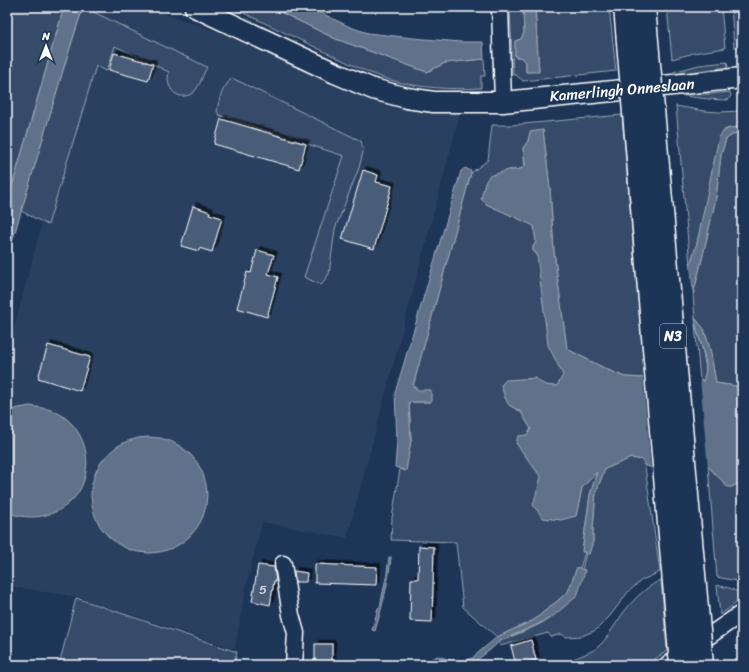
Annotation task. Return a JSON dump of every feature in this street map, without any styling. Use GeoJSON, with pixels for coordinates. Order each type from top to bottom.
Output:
{"type":"FeatureCollection","features":[{"type":"Feature","properties":{"kind":"main road","name":"N3"},"geometry":{"type":"LineString","coordinates":[[624,7],[681,665]]}},
{"type":"Feature","properties":{"kind":"main road","name":"N3"},"geometry":{"type":"LineString","coordinates":[[644,7],[702,665]]}},
{"type":"Feature","properties":{"kind":"street","name":"Kamerlingh Onneslaan"},"geometry":{"type":"LineString","coordinates":[[196,7],[335,73],[373,89],[407,98],[434,102],[503,102],[742,78]]}},
{"type":"Feature","properties":{"kind":"street"},"geometry":{"type":"LineString","coordinates":[[500,7],[503,102]]}},
{"type":"Feature","properties":{"kind":"street"},"geometry":{"type":"LineString","coordinates":[[283,564],[291,615],[296,633],[294,665]]}},
{"type":"Feature","properties":{"kind":"street"},"geometry":{"type":"LineString","coordinates":[[667,665],[742,613]]}},
{"type":"Feature","properties":{"kind":"shaded area"},"geometry":{"type":"Polygon","coordinates":[[[7,7],[64,7],[7,204],[7,7]]]}},
{"type":"Feature","properties":{"kind":"shaded area"},"geometry":{"type":"Polygon","coordinates":[[[64,7],[83,7],[7,259],[7,204],[64,7]]]}},
{"type":"Feature","properties":{"kind":"shaded area"},"geometry":{"type":"Polygon","coordinates":[[[83,7],[207,67],[194,92],[183,96],[178,95],[171,89],[169,84],[169,72],[115,46],[107,71],[96,66],[48,225],[21,211],[83,7]]]}},
{"type":"Feature","properties":{"kind":"shaded area"},"geometry":{"type":"Polygon","coordinates":[[[99,7],[144,7],[460,114],[347,538],[262,522],[245,591],[235,649],[77,597],[7,586],[7,355],[99,7]]]}},
{"type":"Feature","properties":{"kind":"shaded area"},"geometry":{"type":"Polygon","coordinates":[[[231,7],[270,7],[336,39],[427,72],[445,63],[484,59],[485,76],[481,76],[481,88],[470,89],[424,87],[401,83],[361,69],[231,7]]]}},
{"type":"Feature","properties":{"kind":"shaded area"},"geometry":{"type":"Polygon","coordinates":[[[270,7],[309,7],[350,27],[368,33],[461,42],[483,42],[484,59],[445,63],[427,72],[336,39],[270,7]]]}},
{"type":"Feature","properties":{"kind":"shaded area"},"geometry":{"type":"Polygon","coordinates":[[[510,7],[523,7],[524,33],[521,39],[515,41],[515,57],[520,57],[526,62],[526,72],[539,71],[535,7],[609,7],[616,71],[523,81],[516,75],[513,75],[510,7]]]}},
{"type":"Feature","properties":{"kind":"shaded area"},"geometry":{"type":"Polygon","coordinates":[[[523,7],[535,7],[539,72],[526,72],[526,62],[520,57],[515,57],[515,41],[521,39],[524,33],[523,7]]]}},
{"type":"Feature","properties":{"kind":"shaded area"},"geometry":{"type":"Polygon","coordinates":[[[667,7],[721,7],[725,48],[694,53],[672,59],[667,7]]]}},
{"type":"Feature","properties":{"kind":"shaded area"},"geometry":{"type":"Polygon","coordinates":[[[731,7],[742,7],[742,47],[734,47],[731,7]]]}},
{"type":"Feature","properties":{"kind":"shaded area"},"geometry":{"type":"Polygon","coordinates":[[[727,62],[728,67],[705,70],[674,77],[673,72],[699,65],[727,62]]]}},
{"type":"Feature","properties":{"kind":"shaded area"},"geometry":{"type":"Polygon","coordinates":[[[232,78],[361,141],[363,152],[359,168],[335,229],[329,274],[321,285],[304,277],[344,156],[219,115],[217,111],[220,97],[225,86],[232,78]]]}},
{"type":"Feature","properties":{"kind":"shaded area"},"geometry":{"type":"Polygon","coordinates":[[[730,92],[731,96],[728,100],[685,96],[682,94],[711,94],[730,92]]]}},
{"type":"Feature","properties":{"kind":"shaded area"},"geometry":{"type":"Polygon","coordinates":[[[676,106],[704,111],[742,111],[742,128],[729,128],[724,130],[697,243],[690,265],[676,106]]]}},
{"type":"Feature","properties":{"kind":"shaded area"},"geometry":{"type":"Polygon","coordinates":[[[622,115],[645,378],[625,377],[567,349],[554,252],[550,188],[543,130],[530,133],[528,141],[523,148],[525,167],[517,170],[508,170],[481,199],[486,204],[534,225],[536,242],[533,247],[533,251],[537,254],[561,369],[564,375],[557,386],[545,385],[535,378],[529,379],[509,405],[521,412],[531,429],[527,435],[516,443],[541,477],[576,516],[582,488],[597,472],[590,495],[582,551],[585,552],[580,568],[577,568],[568,592],[534,620],[497,637],[463,607],[456,542],[391,540],[392,518],[400,469],[405,471],[411,440],[409,402],[431,402],[413,386],[471,173],[488,160],[492,125],[512,125],[622,115]]]}},
{"type":"Feature","properties":{"kind":"shaded area"},"geometry":{"type":"Polygon","coordinates":[[[742,128],[742,133],[736,133],[726,139],[721,155],[716,198],[693,295],[690,265],[697,243],[719,137],[728,129],[742,128]]]}},
{"type":"Feature","properties":{"kind":"shaded area"},"geometry":{"type":"Polygon","coordinates":[[[543,130],[550,188],[554,252],[567,349],[625,377],[703,381],[706,370],[706,362],[697,331],[695,318],[704,329],[710,349],[716,383],[742,387],[742,481],[732,487],[727,487],[706,464],[652,468],[644,465],[643,460],[631,458],[605,469],[596,492],[593,541],[589,554],[582,552],[590,495],[597,472],[582,488],[576,516],[561,520],[543,518],[533,505],[541,477],[516,443],[518,436],[527,435],[531,429],[521,412],[509,405],[501,385],[506,380],[536,378],[545,385],[557,386],[563,375],[548,345],[537,254],[533,251],[533,247],[536,242],[534,226],[486,204],[481,199],[485,183],[489,176],[525,167],[523,148],[528,141],[530,132],[543,130]]]}},
{"type":"Feature","properties":{"kind":"shaded area"},"geometry":{"type":"Polygon","coordinates":[[[736,133],[742,133],[742,387],[716,383],[710,349],[704,329],[695,318],[693,295],[716,198],[721,155],[726,139],[736,133]]]}},
{"type":"Feature","properties":{"kind":"shaded area"},"geometry":{"type":"Polygon","coordinates":[[[465,168],[471,171],[471,173],[413,386],[418,390],[431,390],[431,402],[409,402],[411,440],[406,471],[395,467],[397,441],[395,393],[461,171],[465,168]]]}},
{"type":"Feature","properties":{"kind":"shaded area"},"geometry":{"type":"Polygon","coordinates":[[[695,324],[706,369],[704,381],[700,380],[695,324]]]}},
{"type":"Feature","properties":{"kind":"shaded area"},"geometry":{"type":"Polygon","coordinates":[[[30,406],[51,410],[69,421],[81,438],[87,459],[84,480],[79,491],[72,500],[63,508],[53,513],[30,517],[19,516],[7,512],[7,412],[30,406]]]}},
{"type":"Feature","properties":{"kind":"shaded area"},"geometry":{"type":"Polygon","coordinates":[[[149,437],[160,438],[171,442],[190,454],[202,473],[206,484],[206,506],[202,517],[190,536],[171,548],[160,552],[149,553],[138,552],[127,548],[108,536],[96,517],[92,506],[91,495],[92,484],[96,473],[108,454],[127,442],[138,438],[149,437]]]}},
{"type":"Feature","properties":{"kind":"shaded area"},"geometry":{"type":"Polygon","coordinates":[[[631,458],[644,460],[660,572],[642,580],[628,592],[610,616],[596,630],[582,636],[567,637],[561,634],[551,637],[548,633],[500,646],[500,641],[536,626],[555,614],[585,570],[582,569],[586,553],[589,554],[593,541],[596,492],[605,469],[631,458]]]}},
{"type":"Feature","properties":{"kind":"shaded area"},"geometry":{"type":"Polygon","coordinates":[[[708,466],[724,482],[732,487],[742,481],[742,582],[717,577],[708,466]]]}},
{"type":"Feature","properties":{"kind":"shaded area"},"geometry":{"type":"Polygon","coordinates":[[[389,557],[391,557],[387,585],[375,631],[372,630],[378,608],[380,606],[389,557]]]}},
{"type":"Feature","properties":{"kind":"shaded area"},"geometry":{"type":"Polygon","coordinates":[[[577,567],[585,571],[577,596],[552,617],[500,641],[473,663],[464,665],[454,664],[443,659],[426,664],[426,661],[438,656],[453,661],[472,658],[497,637],[534,620],[568,592],[577,567]]]}},
{"type":"Feature","properties":{"kind":"shaded area"},"geometry":{"type":"Polygon","coordinates":[[[661,580],[667,651],[646,665],[572,665],[571,660],[598,647],[631,604],[648,588],[661,580]]]}},
{"type":"Feature","properties":{"kind":"shaded area"},"geometry":{"type":"Polygon","coordinates":[[[717,585],[735,591],[738,593],[740,600],[720,615],[717,585]]]}},
{"type":"Feature","properties":{"kind":"shaded area"},"geometry":{"type":"Polygon","coordinates":[[[76,598],[237,652],[234,665],[59,665],[76,598]]]}},
{"type":"Feature","properties":{"kind":"pier"},"geometry":{"type":"Polygon","coordinates":[[[689,260],[693,297],[691,295],[688,265],[689,260]]]}},
{"type":"Feature","properties":{"kind":"pier"},"geometry":{"type":"Polygon","coordinates":[[[643,376],[700,378],[708,469],[705,466],[671,470],[651,469],[643,376]]]}},
{"type":"Feature","properties":{"kind":"building"},"geometry":{"type":"Polygon","coordinates":[[[114,53],[153,64],[148,81],[109,70],[114,53]]]}},
{"type":"Feature","properties":{"kind":"building"},"geometry":{"type":"Polygon","coordinates":[[[221,119],[306,144],[299,169],[214,144],[221,119]]]}},
{"type":"Feature","properties":{"kind":"building"},"geometry":{"type":"Polygon","coordinates":[[[363,170],[378,175],[376,182],[392,186],[374,249],[342,239],[363,170]]]}},
{"type":"Feature","properties":{"kind":"building"},"geometry":{"type":"Polygon","coordinates":[[[193,206],[210,212],[209,214],[222,218],[212,252],[199,248],[199,251],[181,246],[193,206]]]}},
{"type":"Feature","properties":{"kind":"building"},"geometry":{"type":"Polygon","coordinates":[[[257,250],[274,255],[268,274],[278,277],[267,317],[237,308],[247,272],[251,273],[257,250]]]}},
{"type":"Feature","properties":{"kind":"building"},"geometry":{"type":"Polygon","coordinates":[[[48,345],[90,357],[80,391],[38,378],[48,345]]]}},
{"type":"Feature","properties":{"kind":"building"},"geometry":{"type":"Polygon","coordinates":[[[419,546],[434,547],[432,622],[410,621],[411,579],[418,579],[419,546]]]}},
{"type":"Feature","properties":{"kind":"building"},"geometry":{"type":"Polygon","coordinates":[[[315,564],[377,567],[376,585],[315,583],[315,564]]]}},
{"type":"Feature","properties":{"kind":"building"},"geometry":{"type":"Polygon","coordinates":[[[258,565],[274,567],[276,581],[274,581],[270,605],[252,601],[258,565]]]}},
{"type":"Feature","properties":{"kind":"building"},"geometry":{"type":"Polygon","coordinates":[[[294,571],[307,573],[306,582],[295,582],[294,571]]]}},
{"type":"Feature","properties":{"kind":"building"},"geometry":{"type":"Polygon","coordinates":[[[531,640],[536,660],[516,665],[511,646],[531,640]]]}},
{"type":"Feature","properties":{"kind":"building"},"geometry":{"type":"Polygon","coordinates":[[[315,644],[332,644],[332,665],[315,665],[315,644]]]}}]}
